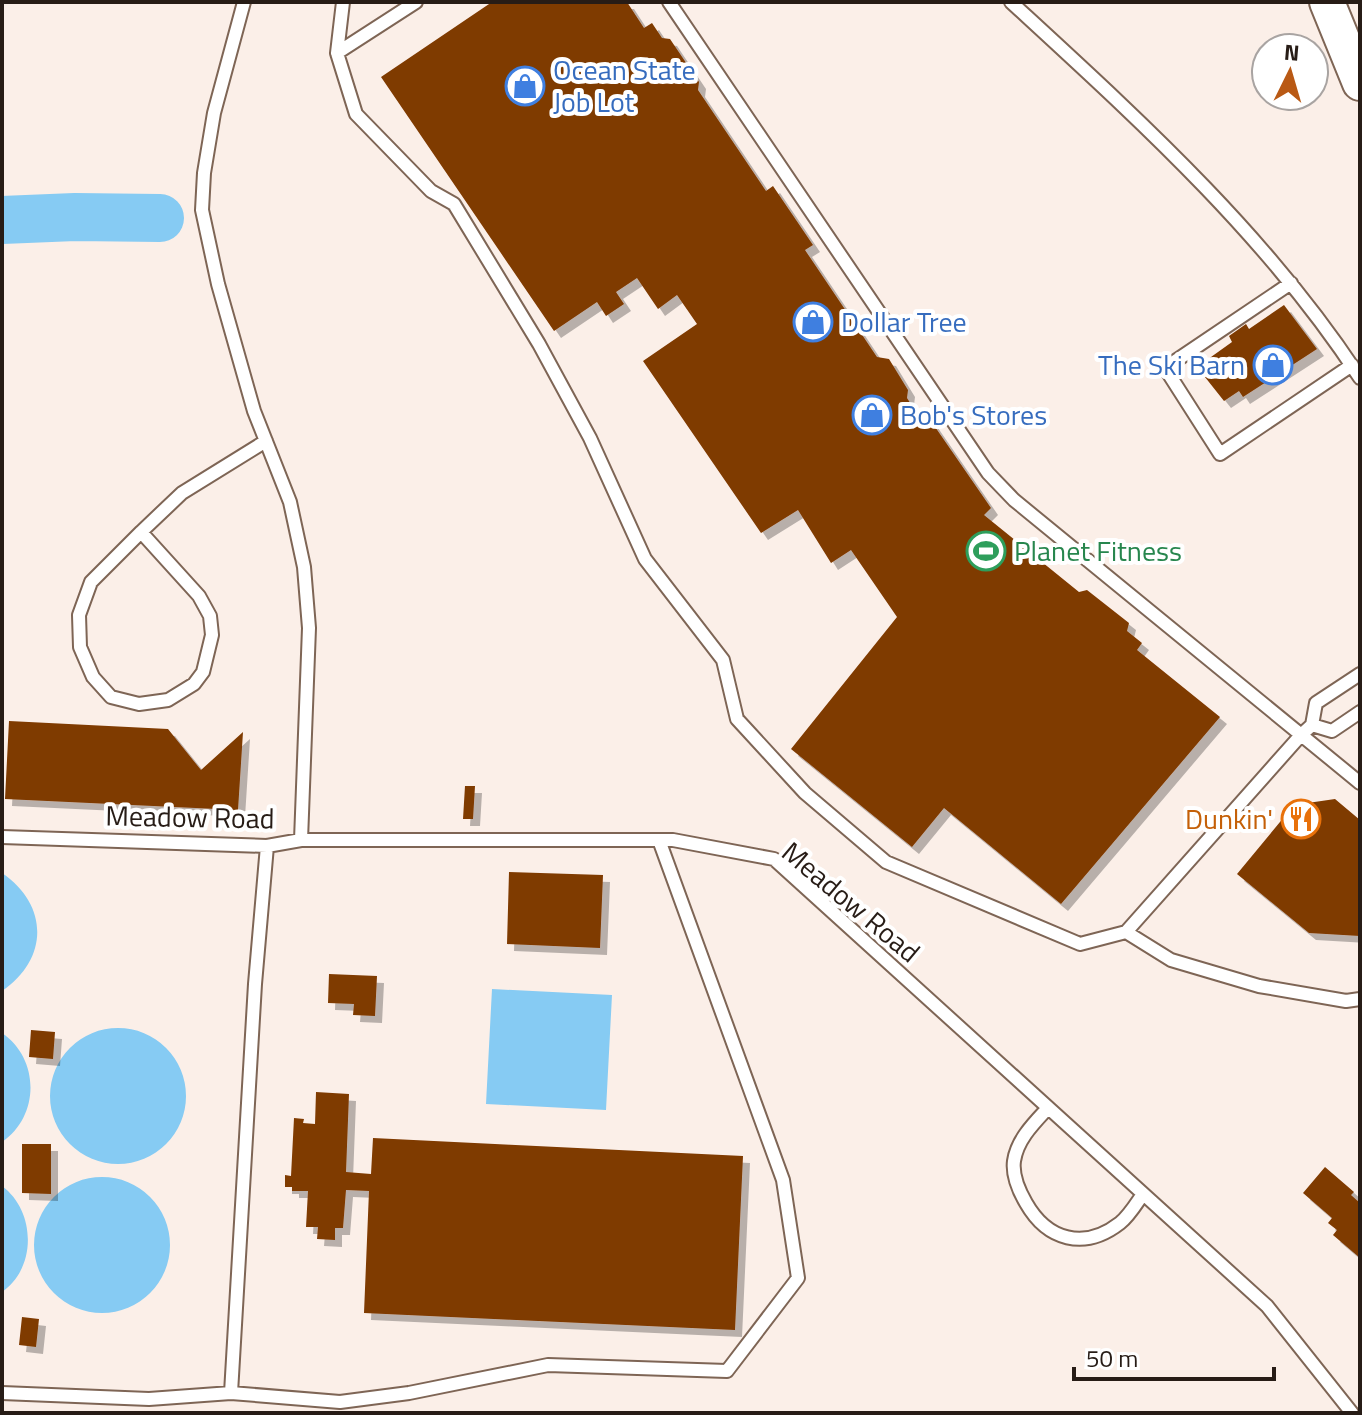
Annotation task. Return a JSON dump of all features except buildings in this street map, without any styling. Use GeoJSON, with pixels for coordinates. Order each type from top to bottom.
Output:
{"type":"FeatureCollection","features":[{"type":"Feature","properties":{"kind":"main road"},"geometry":{"type":"LineString","coordinates":[[1327,2],[1360,83]]}},
{"type":"Feature","properties":{"kind":"lane"},"geometry":{"type":"LineString","coordinates":[[244,2],[214,113],[204,173],[202,210],[218,284],[254,411],[290,502],[299,534],[308,600],[308,684],[301,840]]}},
{"type":"Feature","properties":{"kind":"lane"},"geometry":{"type":"LineString","coordinates":[[343,2],[337,53],[356,114],[431,191],[454,204],[539,344],[590,438],[645,559],[723,660],[737,719],[805,793],[886,862],[1080,944],[1126,932],[1312,725],[1316,703],[1360,674]]}},
{"type":"Feature","properties":{"kind":"lane"},"geometry":{"type":"LineString","coordinates":[[337,53],[416,2]]}},
{"type":"Feature","properties":{"kind":"lane"},"geometry":{"type":"LineString","coordinates":[[669,2],[988,473],[1014,500],[1301,735],[1357,775]]}},
{"type":"Feature","properties":{"kind":"lane"},"geometry":{"type":"LineString","coordinates":[[1011,2],[1152,132],[1291,283],[1360,378]]}},
{"type":"Feature","properties":{"kind":"lane"},"geometry":{"type":"LineString","coordinates":[[1291,283],[1165,368],[1220,454],[1352,365]]}},
{"type":"Feature","properties":{"kind":"lane"},"geometry":{"type":"LineString","coordinates":[[141,532],[199,596],[210,616],[212,635],[206,664],[194,684],[168,700],[139,704],[111,697],[93,677],[80,647],[79,615],[91,582],[141,532],[182,493],[266,441]]}},
{"type":"Feature","properties":{"kind":"lane"},"geometry":{"type":"LineString","coordinates":[[1312,725],[1332,731],[1360,712]]}},
{"type":"Feature","properties":{"kind":"lane","name":"Meadow Road"},"geometry":{"type":"LineString","coordinates":[[2,837],[267,846],[301,840],[673,840],[774,859],[1267,1306],[1352,1413]]}},
{"type":"Feature","properties":{"kind":"lane"},"geometry":{"type":"LineString","coordinates":[[2,1393],[149,1399],[231,1393],[340,1402],[409,1393],[548,1365],[727,1371],[798,1278],[783,1180],[659,840]]}},
{"type":"Feature","properties":{"kind":"lane"},"geometry":{"type":"LineString","coordinates":[[231,1393],[255,984],[267,846]]}},
{"type":"Feature","properties":{"kind":"lane"},"geometry":{"type":"LineString","coordinates":[[1126,932],[1171,960],[1259,986],[1346,1001],[1360,999]]}},
{"type":"Feature","properties":{"kind":"lane"},"geometry":{"type":"LineString","coordinates":[[1047,1109],[1025,1132],[1014,1161],[1018,1189],[1035,1220],[1066,1239],[1101,1235],[1122,1222],[1143,1194]]}},
{"type":"Feature","properties":{"kind":"water"},"geometry":{"type":"Polygon","coordinates":[[[2,873],[28,900],[35,916],[37,932],[35,948],[28,964],[2,991],[2,873]]]}},
{"type":"Feature","properties":{"kind":"water"},"geometry":{"type":"Polygon","coordinates":[[[492,989],[612,995],[606,1110],[486,1104],[492,989]]]}},
{"type":"Feature","properties":{"kind":"water"},"geometry":{"type":"Polygon","coordinates":[[[118,1028],[144,1033],[166,1048],[181,1070],[186,1096],[181,1122],[166,1144],[144,1159],[118,1164],[92,1159],[70,1144],[55,1122],[50,1096],[55,1070],[70,1048],[92,1033],[118,1028]]]}},
{"type":"Feature","properties":{"kind":"water"},"geometry":{"type":"Polygon","coordinates":[[[2,1033],[23,1057],[29,1072],[30,1088],[29,1103],[23,1118],[2,1142],[2,1033]]]}},
{"type":"Feature","properties":{"kind":"water"},"geometry":{"type":"Polygon","coordinates":[[[102,1177],[128,1182],[150,1197],[165,1219],[170,1245],[165,1271],[150,1293],[128,1308],[102,1313],[76,1308],[54,1293],[39,1271],[34,1245],[39,1219],[54,1197],[76,1182],[102,1177]]]}},
{"type":"Feature","properties":{"kind":"water"},"geometry":{"type":"Polygon","coordinates":[[[2,1186],[21,1210],[28,1239],[22,1269],[2,1292],[2,1186]]]}},
{"type":"Feature","properties":{"kind":"waterway"},"geometry":{"type":"LineString","coordinates":[[2,220],[160,218]]}},
{"type":"Feature","properties":{"kind":"place","name":"Ocean State Job Lot"},"geometry":{"type":"Point","coordinates":[525,86]}},
{"type":"Feature","properties":{"kind":"place","name":"Dollar Tree"},"geometry":{"type":"Point","coordinates":[813,322]}},
{"type":"Feature","properties":{"kind":"place","name":"The Ski Barn"},"geometry":{"type":"Point","coordinates":[1273,365]}},
{"type":"Feature","properties":{"kind":"place","name":"Bob's Stores"},"geometry":{"type":"Point","coordinates":[872,415]}},
{"type":"Feature","properties":{"kind":"place","name":"Planet Fitness"},"geometry":{"type":"Point","coordinates":[986,551]}},
{"type":"Feature","properties":{"kind":"place","name":"Dunkin'"},"geometry":{"type":"Point","coordinates":[1301,819]}}]}
